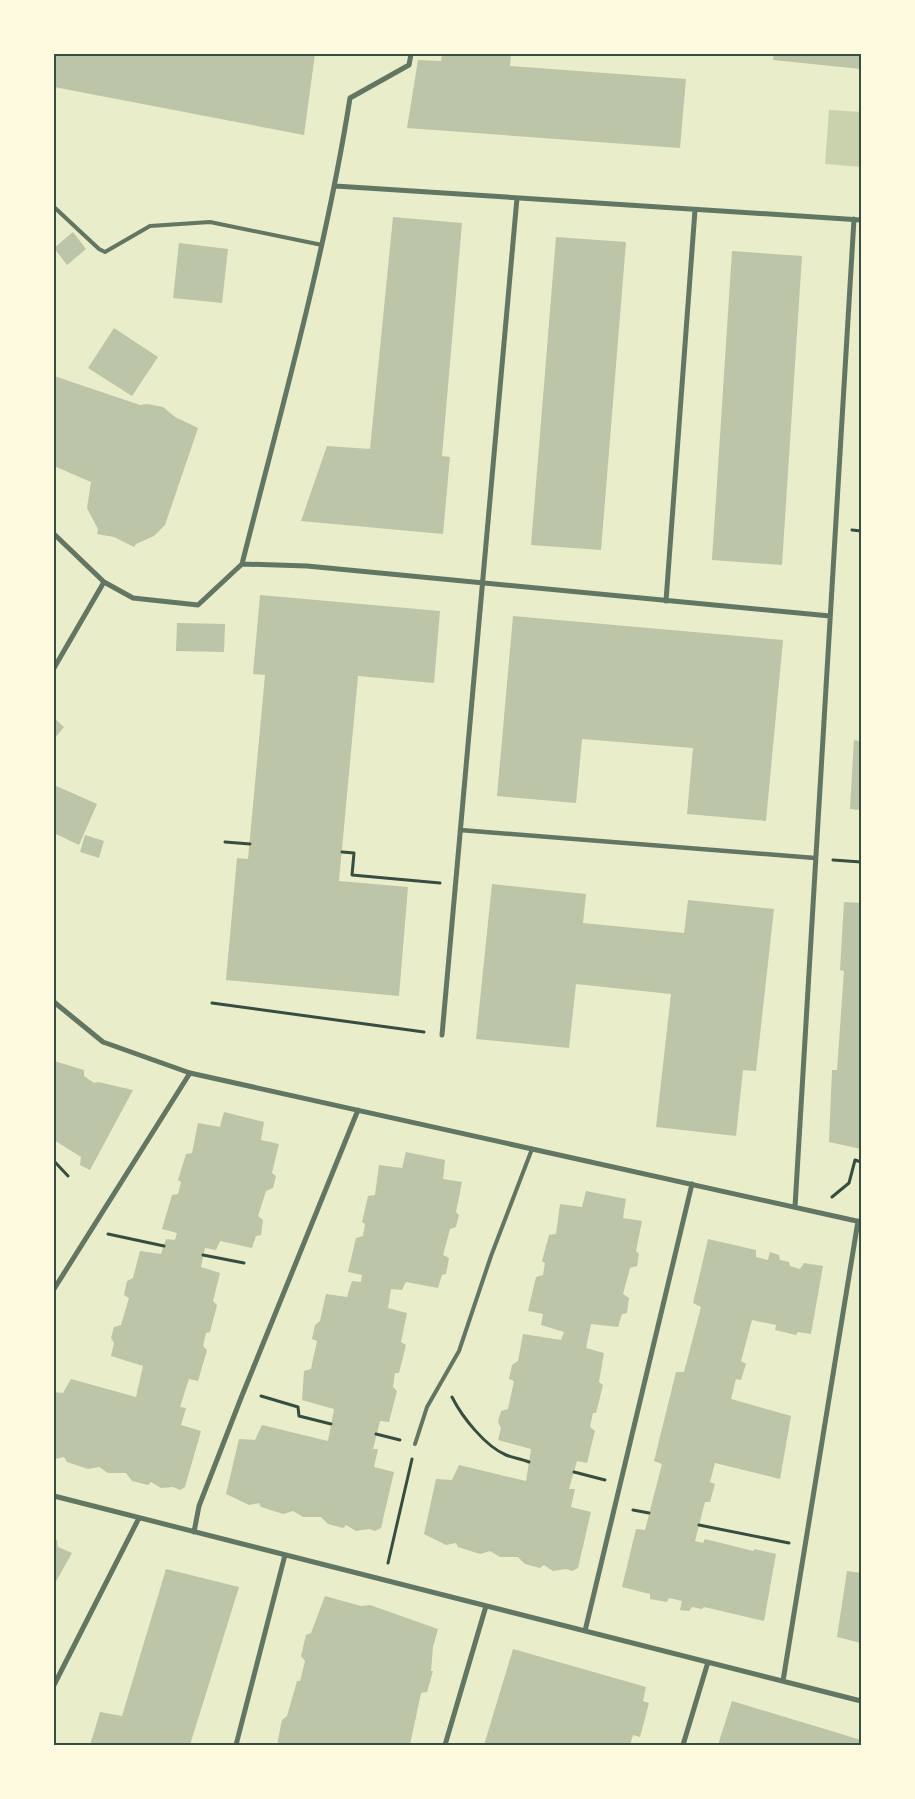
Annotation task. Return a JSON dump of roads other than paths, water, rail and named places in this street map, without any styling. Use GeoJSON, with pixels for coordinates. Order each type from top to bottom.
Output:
{"type":"FeatureCollection","features":[{"type":"Feature","properties":{"kind":"street"},"geometry":{"type":"LineString","coordinates":[[54,534],[104,582],[133,598],[198,604],[242,564],[322,245],[335,186],[350,98],[409,65],[411,54]]}},
{"type":"Feature","properties":{"kind":"street"},"geometry":{"type":"LineString","coordinates":[[335,186],[861,220]]}},
{"type":"Feature","properties":{"kind":"street"},"geometry":{"type":"LineString","coordinates":[[442,1035],[517,198]]}},
{"type":"Feature","properties":{"kind":"street"},"geometry":{"type":"LineString","coordinates":[[666,601],[695,210]]}},
{"type":"Feature","properties":{"kind":"street"},"geometry":{"type":"LineString","coordinates":[[795,1207],[854,220]]}},
{"type":"Feature","properties":{"kind":"street"},"geometry":{"type":"LineString","coordinates":[[242,564],[307,566],[830,616]]}},
{"type":"Feature","properties":{"kind":"street"},"geometry":{"type":"LineString","coordinates":[[54,668],[104,582]]}},
{"type":"Feature","properties":{"kind":"street"},"geometry":{"type":"LineString","coordinates":[[460,830],[815,858]]}},
{"type":"Feature","properties":{"kind":"street"},"geometry":{"type":"LineString","coordinates":[[54,1002],[103,1042],[190,1074],[860,1222],[783,1681]]}},
{"type":"Feature","properties":{"kind":"street"},"geometry":{"type":"LineString","coordinates":[[54,1289],[190,1074]]}},
{"type":"Feature","properties":{"kind":"street"},"geometry":{"type":"LineString","coordinates":[[194,1532],[199,1506],[358,1110]]}},
{"type":"Feature","properties":{"kind":"street"},"geometry":{"type":"LineString","coordinates":[[585,1631],[692,1184]]}},
{"type":"Feature","properties":{"kind":"street"},"geometry":{"type":"LineString","coordinates":[[54,1496],[861,1701]]}},
{"type":"Feature","properties":{"kind":"street"},"geometry":{"type":"LineString","coordinates":[[54,1686],[139,1518]]}},
{"type":"Feature","properties":{"kind":"street"},"geometry":{"type":"LineString","coordinates":[[236,1745],[285,1555]]}},
{"type":"Feature","properties":{"kind":"street"},"geometry":{"type":"LineString","coordinates":[[445,1745],[486,1606]]}},
{"type":"Feature","properties":{"kind":"street"},"geometry":{"type":"LineString","coordinates":[[683,1745],[708,1662]]}},
{"type":"Feature","properties":{"kind":"lane"},"geometry":{"type":"LineString","coordinates":[[54,208],[99,249],[105,252],[150,226],[210,222],[322,245]]}},
{"type":"Feature","properties":{"kind":"lane"},"geometry":{"type":"LineString","coordinates":[[415,1444],[427,1407],[459,1351],[491,1256],[532,1149]]}}]}
